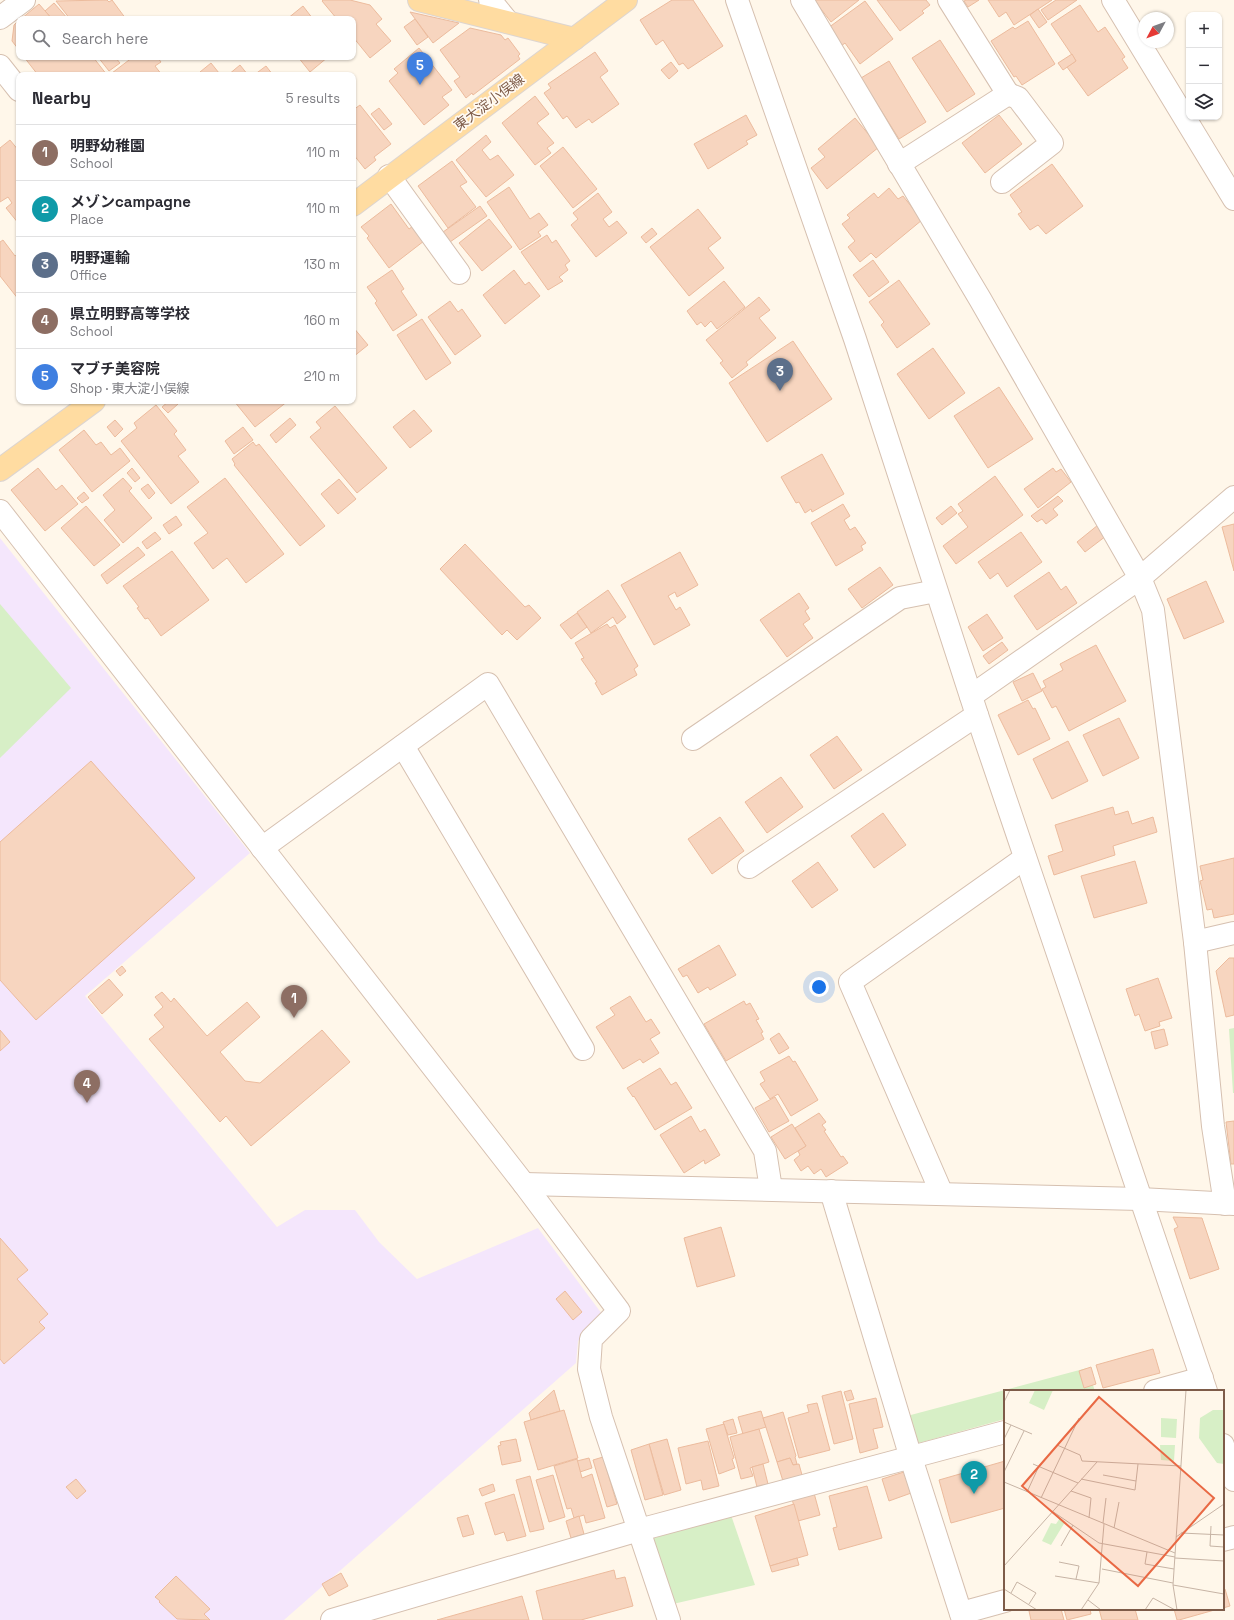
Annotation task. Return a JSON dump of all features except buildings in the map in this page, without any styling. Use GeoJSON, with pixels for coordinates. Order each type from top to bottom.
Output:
{"type":"FeatureCollection","features":[{"type":"Feature","properties":{"kind":"main road"},"geometry":{"type":"LineString","coordinates":[[419,0],[574,39]]}},
{"type":"Feature","properties":{"kind":"main road","name":"東大淀小俣線"},"geometry":{"type":"LineString","coordinates":[[356,202],[626,0]]}},
{"type":"Feature","properties":{"kind":"main road"},"geometry":{"type":"LineString","coordinates":[[0,470],[90,404]]}},
{"type":"Feature","properties":{"kind":"street"},"geometry":{"type":"LineString","coordinates":[[0,18],[24,0]]}},
{"type":"Feature","properties":{"kind":"street"},"geometry":{"type":"LineString","coordinates":[[490,0],[508,22]]}},
{"type":"Feature","properties":{"kind":"street"},"geometry":{"type":"LineString","coordinates":[[737,0],[855,339],[936,591],[1025,858],[1204,1385],[1163,1390]]}},
{"type":"Feature","properties":{"kind":"street"},"geometry":{"type":"LineString","coordinates":[[524,1184],[1140,1199],[1229,1204],[1213,1126],[1195,942],[1153,610],[1140,578],[980,299],[802,0]]}},
{"type":"Feature","properties":{"kind":"street"},"geometry":{"type":"LineString","coordinates":[[949,0],[1008,94],[1018,98],[1052,143],[1002,182]]}},
{"type":"Feature","properties":{"kind":"street"},"geometry":{"type":"LineString","coordinates":[[1113,0],[1234,199]]}},
{"type":"Feature","properties":{"kind":"street"},"geometry":{"type":"LineString","coordinates":[[0,66],[16,86]]}},
{"type":"Feature","properties":{"kind":"street"},"geometry":{"type":"LineString","coordinates":[[899,164],[1008,94]]}},
{"type":"Feature","properties":{"kind":"street"},"geometry":{"type":"LineString","coordinates":[[389,176],[459,274]]}},
{"type":"Feature","properties":{"kind":"street"},"geometry":{"type":"LineString","coordinates":[[749,867],[974,705],[1140,578],[1234,496]]}},
{"type":"Feature","properties":{"kind":"street"},"geometry":{"type":"LineString","coordinates":[[0,511],[524,1184],[619,1311],[591,1339],[589,1369],[601,1417],[669,1620]]}},
{"type":"Feature","properties":{"kind":"street"},"geometry":{"type":"LineString","coordinates":[[692,739],[900,598],[936,591]]}},
{"type":"Feature","properties":{"kind":"street"},"geometry":{"type":"LineString","coordinates":[[262,848],[488,684],[765,1151],[771,1189]]}},
{"type":"Feature","properties":{"kind":"street"},"geometry":{"type":"LineString","coordinates":[[403,746],[583,1049]]}},
{"type":"Feature","properties":{"kind":"street"},"geometry":{"type":"LineString","coordinates":[[942,1194],[850,982],[1025,858]]}},
{"type":"Feature","properties":{"kind":"street"},"geometry":{"type":"LineString","coordinates":[[1195,942],[1234,934]]}},
{"type":"Feature","properties":{"kind":"street"},"geometry":{"type":"LineString","coordinates":[[831,1191],[911,1458],[962,1617],[1004,1601]]}},
{"type":"Feature","properties":{"kind":"street"},"geometry":{"type":"LineString","coordinates":[[332,1620],[639,1530],[1004,1432]]}},
{"type":"Feature","properties":{"kind":"street"},"geometry":{"type":"LineString","coordinates":[[1224,1448],[1234,1480]]}},
{"type":"Feature","properties":{"kind":"street"},"geometry":{"type":"LineString","coordinates":[[1224,1540],[1234,1537]]}},
{"type":"Feature","properties":{"kind":"shaded area"},"geometry":{"type":"Polygon","coordinates":[[[0,538],[250,853],[85,996],[277,1227],[305,1210],[355,1210],[379,1242],[417,1279],[538,1228],[602,1314],[578,1341],[576,1363],[284,1620],[0,1620],[0,538]]]}},
{"type":"Feature","properties":{"kind":"green space"},"geometry":{"type":"Polygon","coordinates":[[[0,604],[71,688],[0,758],[0,604]]]}},
{"type":"Feature","properties":{"kind":"green space"},"geometry":{"type":"Polygon","coordinates":[[[1234,1028],[1234,1093],[1233,1093],[1229,1029],[1234,1028]]]}},
{"type":"Feature","properties":{"kind":"green space"},"geometry":{"type":"Polygon","coordinates":[[[1087,1368],[1095,1390],[1004,1390],[1087,1368]]]}},
{"type":"Feature","properties":{"kind":"green space"},"geometry":{"type":"Polygon","coordinates":[[[1004,1390],[1004,1419],[915,1444],[907,1416],[1004,1390]]]}},
{"type":"Feature","properties":{"kind":"green space"},"geometry":{"type":"Polygon","coordinates":[[[731,1515],[755,1585],[673,1604],[651,1539],[731,1515]]]}},
{"type":"Feature","properties":{"kind":"place","name":"マブチ美容院"},"geometry":{"type":"Point","coordinates":[420,85]}},
{"type":"Feature","properties":{"kind":"place","name":"明野運輸"},"geometry":{"type":"Point","coordinates":[780,391]}},
{"type":"Feature","properties":{"kind":"place","name":"明野幼稚園"},"geometry":{"type":"Point","coordinates":[294,1018]}},
{"type":"Feature","properties":{"kind":"place","name":"県立明野高等学校"},"geometry":{"type":"Point","coordinates":[87,1103]}},
{"type":"Feature","properties":{"kind":"place","name":"メゾンcampagne"},"geometry":{"type":"Point","coordinates":[974,1494]}}]}
